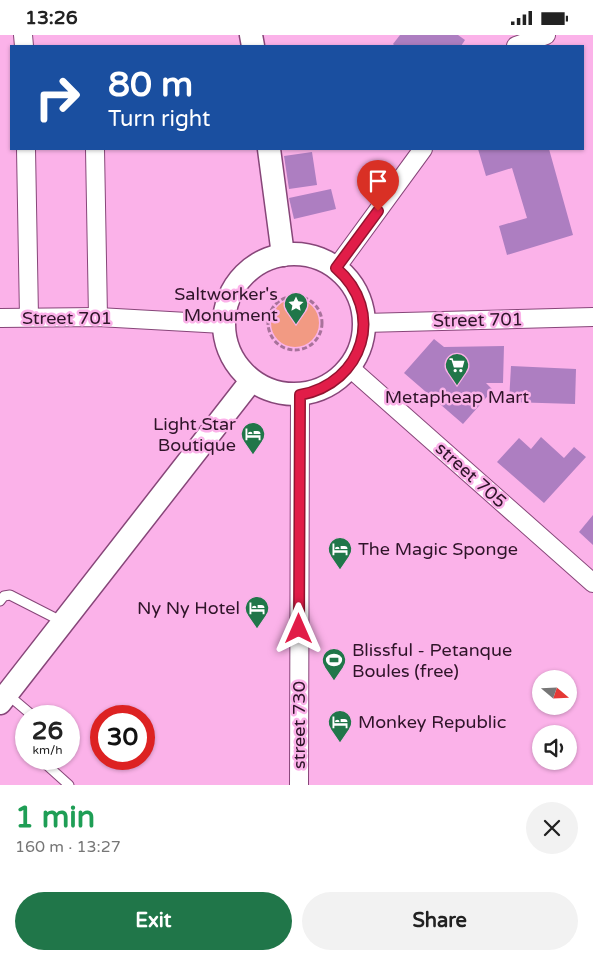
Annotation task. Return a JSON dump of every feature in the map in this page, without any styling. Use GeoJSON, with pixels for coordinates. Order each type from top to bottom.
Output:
{"type":"FeatureCollection","features":[{"type":"Feature","properties":{"kind":"street"},"geometry":{"type":"LineString","coordinates":[[519,45],[546,35]]}},
{"type":"Feature","properties":{"kind":"street"},"geometry":{"type":"LineString","coordinates":[[26,150],[29,317]]}},
{"type":"Feature","properties":{"kind":"street"},"geometry":{"type":"LineString","coordinates":[[95,150],[98,317]]}},
{"type":"Feature","properties":{"kind":"street"},"geometry":{"type":"LineString","coordinates":[[269,150],[283,255]]}},
{"type":"Feature","properties":{"kind":"street"},"geometry":{"type":"LineString","coordinates":[[336,268],[422,150]]}},
{"type":"Feature","properties":{"kind":"street"},"geometry":{"type":"LineString","coordinates":[[283,255],[308,255],[326,261],[336,268],[348,280],[358,297],[364,323],[360,346],[349,367],[325,387],[300,395],[276,393],[251,381],[232,358],[225,342],[223,324],[228,299],[242,277],[257,264],[283,255]]}},
{"type":"Feature","properties":{"kind":"street","name":"Street 701"},"geometry":{"type":"LineString","coordinates":[[0,318],[98,317],[223,324]]}},
{"type":"Feature","properties":{"kind":"street","name":"Street 701"},"geometry":{"type":"LineString","coordinates":[[364,323],[593,317]]}},
{"type":"Feature","properties":{"kind":"street","name":"street 705"},"geometry":{"type":"LineString","coordinates":[[349,367],[593,583]]}},
{"type":"Feature","properties":{"kind":"street"},"geometry":{"type":"LineString","coordinates":[[4,698],[251,381]]}},
{"type":"Feature","properties":{"kind":"street","name":"street 730"},"geometry":{"type":"LineString","coordinates":[[299,785],[300,395]]}},
{"type":"Feature","properties":{"kind":"lane"},"geometry":{"type":"LineString","coordinates":[[0,601],[4,596],[10,595],[63,622]]}},
{"type":"Feature","properties":{"kind":"lane"},"geometry":{"type":"LineString","coordinates":[[4,698],[15,705]]}},
{"type":"Feature","properties":{"kind":"lane"},"geometry":{"type":"LineString","coordinates":[[52,770],[69,785]]}},
{"type":"Feature","properties":{"kind":"path"},"geometry":{"type":"LineString","coordinates":[[291,296],[303,297],[313,303],[322,321],[321,333],[316,340],[310,346],[297,351],[278,345],[272,339],[268,327],[268,317],[274,306],[291,296]]}},
{"type":"Feature","properties":{"kind":"shaded area"},"geometry":{"type":"Polygon","coordinates":[[[290,299],[300,299],[312,306],[319,318],[319,328],[312,340],[300,347],[290,347],[282,343],[275,336],[271,328],[271,318],[275,310],[282,303],[290,299]]]}},
{"type":"Feature","properties":{"kind":"building"},"geometry":{"type":"Polygon","coordinates":[[[400,35],[458,35],[465,40],[462,45],[393,44],[400,35]]]}},
{"type":"Feature","properties":{"kind":"building"},"geometry":{"type":"Polygon","coordinates":[[[478,150],[549,150],[573,235],[507,255],[499,226],[527,218],[512,168],[486,176],[478,150]]]}},
{"type":"Feature","properties":{"kind":"building"},"geometry":{"type":"Polygon","coordinates":[[[312,152],[317,185],[289,189],[284,156],[312,152]]]}},
{"type":"Feature","properties":{"kind":"building"},"geometry":{"type":"Polygon","coordinates":[[[331,189],[336,209],[294,219],[289,198],[331,189]]]}},
{"type":"Feature","properties":{"kind":"building"},"geometry":{"type":"Polygon","coordinates":[[[434,339],[444,347],[504,346],[503,383],[486,383],[493,390],[463,424],[404,373],[434,339]]]}},
{"type":"Feature","properties":{"kind":"building"},"geometry":{"type":"Polygon","coordinates":[[[511,366],[576,369],[575,404],[509,402],[511,366]]]}},
{"type":"Feature","properties":{"kind":"building"},"geometry":{"type":"Polygon","coordinates":[[[541,437],[564,458],[574,447],[586,457],[544,503],[497,462],[519,438],[531,449],[541,437]]]}},
{"type":"Feature","properties":{"kind":"building"},"geometry":{"type":"Polygon","coordinates":[[[593,515],[593,545],[579,532],[593,515]]]}},
{"type":"Feature","properties":{"kind":"place","name":"Saltworker's Monument"},"geometry":{"type":"Point","coordinates":[296,325]}},
{"type":"Feature","properties":{"kind":"place","name":"Metapheap Mart"},"geometry":{"type":"Point","coordinates":[457,386]}},
{"type":"Feature","properties":{"kind":"place","name":"Light Star Boutique"},"geometry":{"type":"Point","coordinates":[253,455]}},
{"type":"Feature","properties":{"kind":"place","name":"The Magic Sponge"},"geometry":{"type":"Point","coordinates":[340,570]}},
{"type":"Feature","properties":{"kind":"place","name":"Ny Ny Hotel"},"geometry":{"type":"Point","coordinates":[257,629]}},
{"type":"Feature","properties":{"kind":"place","name":"Blissful - Petanque Boules (free)"},"geometry":{"type":"Point","coordinates":[334,681]}},
{"type":"Feature","properties":{"kind":"place","name":"Monkey Republic"},"geometry":{"type":"Point","coordinates":[340,743]}},
{"type":"Feature","properties":{"kind":"route"},"geometry":{"type":"LineString","coordinates":[[299,629],[300,395],[325,387],[335,381],[350,366],[357,355],[364,327],[361,306],[354,288],[336,268],[378,211]]}}]}
